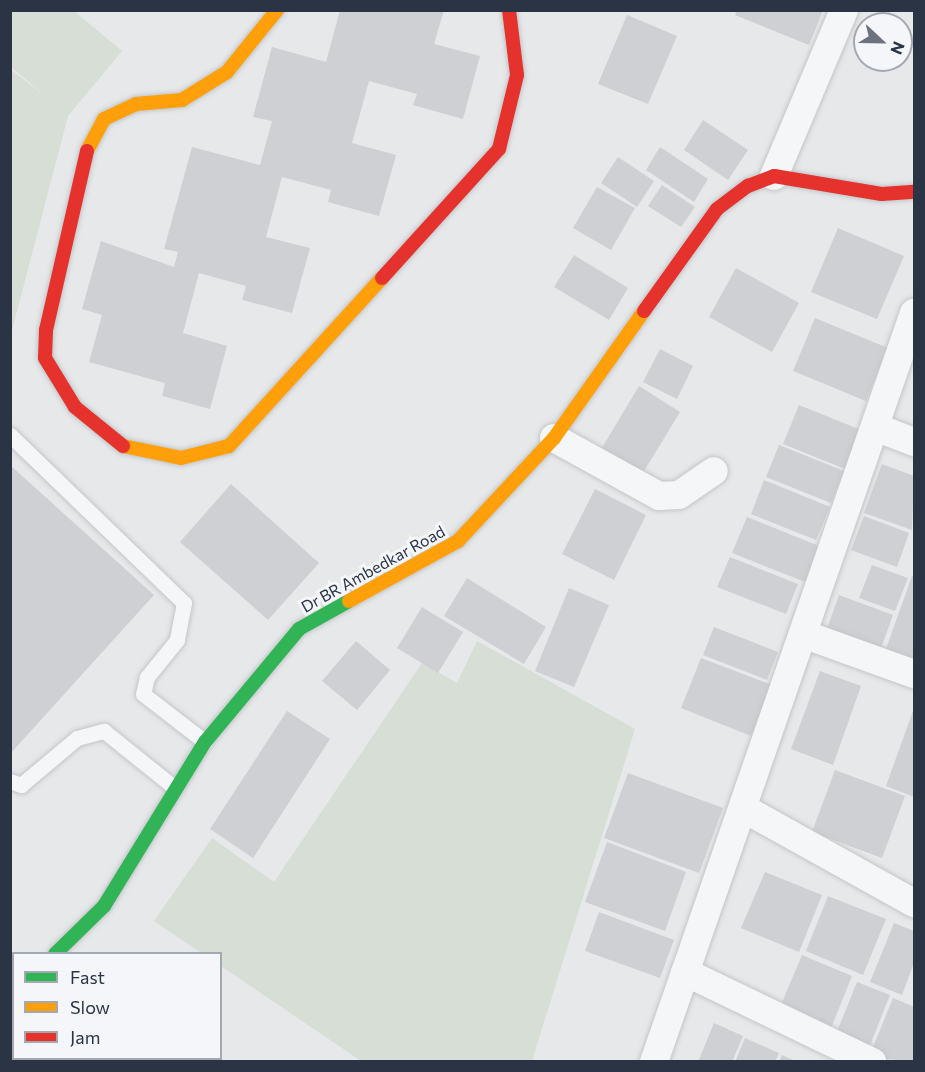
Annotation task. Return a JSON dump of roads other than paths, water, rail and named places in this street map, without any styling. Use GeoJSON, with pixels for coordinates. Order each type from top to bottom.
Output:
{"type":"FeatureCollection","features":[{"type":"Feature","properties":{"kind":"main road"},"geometry":{"type":"LineString","coordinates":[[277,10],[227,72],[182,100],[136,105],[104,119],[89,142],[46,330],[45,358],[75,407],[120,445],[181,458],[229,446],[499,149],[517,75],[509,10]]}},
{"type":"Feature","properties":{"kind":"main road"},"geometry":{"type":"LineString","coordinates":[[774,176],[882,194],[915,192]]}},
{"type":"Feature","properties":{"kind":"main road","name":"Dr BR Ambedkar Road"},"geometry":{"type":"LineString","coordinates":[[57,952],[104,906],[205,742],[299,629],[458,541],[554,438],[717,209],[748,186],[774,176]]}},
{"type":"Feature","properties":{"kind":"street"},"geometry":{"type":"LineString","coordinates":[[774,176],[844,10]]}},
{"type":"Feature","properties":{"kind":"street"},"geometry":{"type":"LineString","coordinates":[[654,1062],[915,312]]}},
{"type":"Feature","properties":{"kind":"street"},"geometry":{"type":"LineString","coordinates":[[875,427],[915,442]]}},
{"type":"Feature","properties":{"kind":"street"},"geometry":{"type":"LineString","coordinates":[[554,438],[659,496],[679,495],[714,471]]}},
{"type":"Feature","properties":{"kind":"street"},"geometry":{"type":"LineString","coordinates":[[803,634],[915,674]]}},
{"type":"Feature","properties":{"kind":"street"},"geometry":{"type":"LineString","coordinates":[[742,808],[915,903]]}},
{"type":"Feature","properties":{"kind":"street"},"geometry":{"type":"LineString","coordinates":[[686,972],[872,1062]]}},
{"type":"Feature","properties":{"kind":"lane"},"geometry":{"type":"LineString","coordinates":[[10,435],[184,603],[177,640],[147,677],[143,694],[205,742]]}},
{"type":"Feature","properties":{"kind":"lane"},"geometry":{"type":"LineString","coordinates":[[10,782],[21,785],[77,738],[104,731],[175,788]]}}]}
